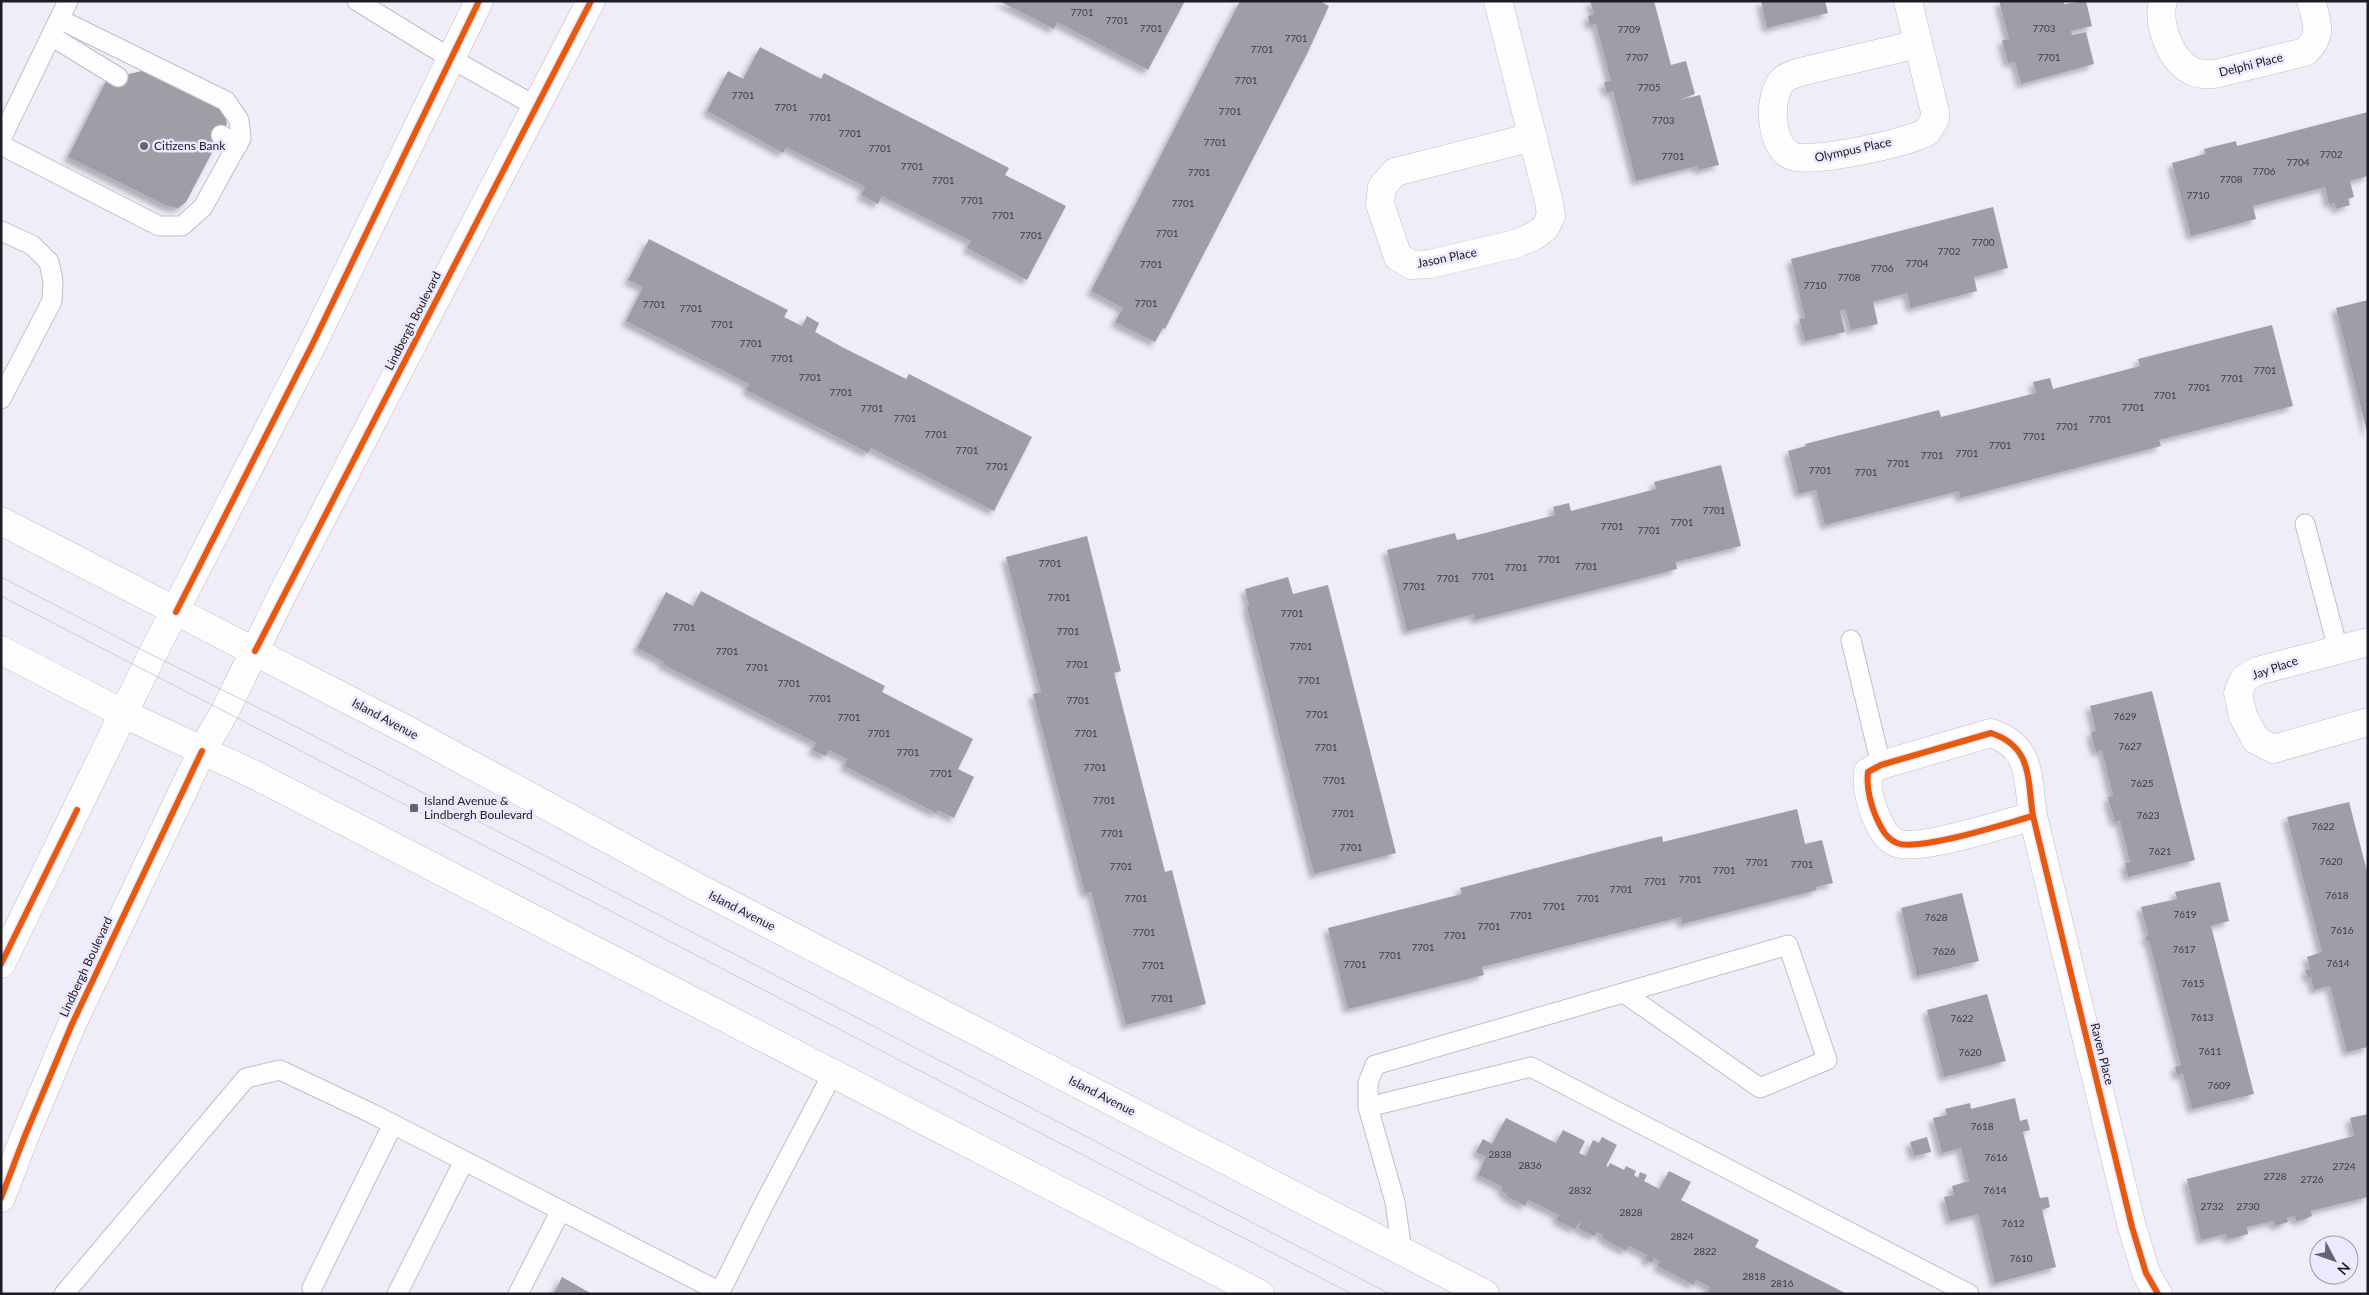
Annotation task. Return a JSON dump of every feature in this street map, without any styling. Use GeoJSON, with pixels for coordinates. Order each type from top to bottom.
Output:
{"type":"FeatureCollection","features":[{"type":"Feature","properties":{"kind":"main road"},"geometry":{"type":"LineString","coordinates":[[1,964],[38,885],[313,343],[450,58],[480,1]]}},
{"type":"Feature","properties":{"kind":"main road","name":"Lindbergh Boulevard"},"geometry":{"type":"LineString","coordinates":[[1,1198],[72,1024],[202,751],[592,1]]}},
{"type":"Feature","properties":{"kind":"main road","name":"Jason Place"},"geometry":{"type":"LineString","coordinates":[[1498,1],[1533,137],[1551,216],[1545,228],[1534,236],[1516,244],[1430,264],[1412,265],[1398,257],[1380,204],[1382,187],[1394,172],[1533,137]]}},
{"type":"Feature","properties":{"kind":"main road","name":"Olympus Place"},"geometry":{"type":"LineString","coordinates":[[1908,1],[1935,112],[1935,119],[1927,132],[1866,148],[1812,159],[1790,156],[1782,147],[1774,127],[1772,106],[1776,92],[1783,79],[1800,72],[1918,44]]}},
{"type":"Feature","properties":{"kind":"main road","name":"Delphi Place"},"geometry":{"type":"LineString","coordinates":[[2163,1],[2160,15],[2174,54],[2180,63],[2192,72],[2203,74],[2215,74],[2305,52],[2315,43],[2319,31],[2311,1]]}},
{"type":"Feature","properties":{"kind":"main road","name":"Island Avenue"},"geometry":{"type":"LineString","coordinates":[[1,521],[405,729],[693,886],[1485,1294]]}},
{"type":"Feature","properties":{"kind":"main road","name":"Jay Place"},"geometry":{"type":"LineString","coordinates":[[2368,642],[2257,671],[2244,679],[2238,693],[2243,716],[2256,740],[2273,749],[2368,722]]}},
{"type":"Feature","properties":{"kind":"main road"},"geometry":{"type":"LineString","coordinates":[[1,650],[124,714],[252,774],[1260,1294]]}},
{"type":"Feature","properties":{"kind":"main road","name":"Raven Place"},"geometry":{"type":"LineString","coordinates":[[2033,816],[1919,845],[1898,843],[1884,833],[1874,811],[1866,784],[1868,772],[1882,765],[1991,733],[2006,738],[2017,747],[2024,759],[2033,816],[2132,1227],[2146,1273],[2158,1294]]}},
{"type":"Feature","properties":{"kind":"lane"},"geometry":{"type":"LineString","coordinates":[[1,139],[68,1]]}},
{"type":"Feature","properties":{"kind":"lane"},"geometry":{"type":"LineString","coordinates":[[357,1],[450,58],[537,107]]}},
{"type":"Feature","properties":{"kind":"lane"},"geometry":{"type":"LineString","coordinates":[[1,144],[159,226],[182,226],[203,207],[238,145],[241,138],[239,120],[226,101],[59,19]]}},
{"type":"Feature","properties":{"kind":"lane"},"geometry":{"type":"LineString","coordinates":[[51,36],[118,76]]}},
{"type":"Feature","properties":{"kind":"lane"},"geometry":{"type":"LineString","coordinates":[[221,135],[238,145]]}},
{"type":"Feature","properties":{"kind":"lane"},"geometry":{"type":"LineString","coordinates":[[1,230],[32,245],[49,262],[53,281],[52,301],[1,399]]}},
{"type":"Feature","properties":{"kind":"lane"},"geometry":{"type":"LineString","coordinates":[[2304,524],[2338,649]]}},
{"type":"Feature","properties":{"kind":"lane"},"geometry":{"type":"LineString","coordinates":[[1851,640],[1882,765]]}},
{"type":"Feature","properties":{"kind":"lane"},"geometry":{"type":"LineString","coordinates":[[1402,1251],[1395,1202],[1368,1107],[1368,1083],[1375,1065],[1788,945],[1827,1060],[1760,1088],[1624,993]]}},
{"type":"Feature","properties":{"kind":"lane"},"geometry":{"type":"LineString","coordinates":[[1368,1107],[1531,1067],[1969,1294]]}},
{"type":"Feature","properties":{"kind":"lane"},"geometry":{"type":"LineString","coordinates":[[64,1294],[246,1078],[280,1070],[393,1124],[720,1293],[764,1204],[833,1073]]}},
{"type":"Feature","properties":{"kind":"lane"},"geometry":{"type":"LineString","coordinates":[[315,1292],[393,1124]]}},
{"type":"Feature","properties":{"kind":"lane"},"geometry":{"type":"LineString","coordinates":[[397,1294],[464,1160]]}},
{"type":"Feature","properties":{"kind":"lane"},"geometry":{"type":"LineString","coordinates":[[518,1294],[561,1210]]}},
{"type":"Feature","properties":{"kind":"building"},"geometry":{"type":"Polygon","coordinates":[[[999,1],[1185,1],[1148,70],[1057,22],[1054,29],[999,1]]]}},
{"type":"Feature","properties":{"kind":"building"},"geometry":{"type":"Polygon","coordinates":[[[1240,1],[1320,1],[1329,6],[1307,54],[1165,329],[1163,328],[1155,342],[1115,322],[1123,308],[1091,291],[1240,1]]]}},
{"type":"Feature","properties":{"kind":"building"},"geometry":{"type":"Polygon","coordinates":[[[1590,1],[1654,1],[1671,65],[1686,61],[1695,94],[1679,100],[1700,95],[1719,165],[1698,170],[1697,166],[1636,181],[1613,91],[1607,93],[1604,82],[1611,81],[1596,24],[1590,25],[1588,16],[1594,14],[1590,1]]]}},
{"type":"Feature","properties":{"kind":"building"},"geometry":{"type":"Polygon","coordinates":[[[1761,1],[1825,1],[1828,13],[1767,28],[1761,1]]]}},
{"type":"Feature","properties":{"kind":"building"},"geometry":{"type":"Polygon","coordinates":[[[1999,1],[2064,1],[2064,4],[2086,1],[2092,26],[2071,31],[2072,35],[2086,32],[2094,64],[2021,84],[2015,62],[2008,63],[2002,40],[2009,39],[1999,1]]]}},
{"type":"Feature","properties":{"kind":"building"},"geometry":{"type":"Polygon","coordinates":[[[760,47],[821,79],[824,73],[1009,168],[1005,175],[1066,206],[1027,280],[967,248],[971,241],[882,196],[878,204],[861,195],[865,187],[786,147],[783,153],[707,111],[728,71],[743,79],[760,47]]]}},
{"type":"Feature","properties":{"kind":"building","name":"Citizens Bank"},"geometry":{"type":"Polygon","coordinates":[[[155,68],[217,100],[227,124],[186,202],[178,208],[167,206],[68,157],[107,79],[155,68]]]}},
{"type":"Feature","properties":{"kind":"building"},"geometry":{"type":"Polygon","coordinates":[[[2368,112],[2368,176],[2350,181],[2354,197],[2348,199],[2350,205],[2336,209],[2335,203],[2329,204],[2325,187],[2253,206],[2256,219],[2191,236],[2172,163],[2205,154],[2204,149],[2236,141],[2237,146],[2368,112]]]}},
{"type":"Feature","properties":{"kind":"building"},"geometry":{"type":"Polygon","coordinates":[[[1993,207],[2008,268],[1974,277],[1977,291],[1911,308],[1907,293],[1873,302],[1878,324],[1851,330],[1845,309],[1840,311],[1845,332],[1805,341],[1799,319],[1805,318],[1791,259],[1993,207]]]}},
{"type":"Feature","properties":{"kind":"building"},"geometry":{"type":"Polygon","coordinates":[[[649,239],[788,310],[784,317],[802,326],[807,316],[819,323],[815,332],[844,348],[906,379],[909,374],[1032,437],[994,511],[871,448],[868,453],[746,390],[749,384],[626,321],[643,287],[628,280],[649,239]]]}},
{"type":"Feature","properties":{"kind":"building"},"geometry":{"type":"Polygon","coordinates":[[[2368,300],[2368,432],[2367,432],[2336,308],[2368,300]]]}},
{"type":"Feature","properties":{"kind":"building"},"geometry":{"type":"Polygon","coordinates":[[[2272,325],[2293,406],[2159,440],[2161,446],[1960,498],[1959,491],[1825,525],[1816,490],[1799,494],[1788,451],[1806,446],[1805,444],[1939,410],[1941,417],[2036,393],[2033,382],[2050,378],[2053,389],[2140,366],[2138,359],[2272,325]]]}},
{"type":"Feature","properties":{"kind":"building"},"geometry":{"type":"Polygon","coordinates":[[[1721,465],[1741,546],[1676,562],[1677,569],[1643,578],[1475,620],[1474,614],[1407,631],[1387,550],[1455,533],[1457,540],[1489,532],[1555,515],[1553,507],[1569,503],[1571,511],[1656,489],[1654,482],[1721,465]]]}},
{"type":"Feature","properties":{"kind":"building"},"geometry":{"type":"Polygon","coordinates":[[[1087,536],[1121,671],[1114,673],[1165,872],[1172,870],[1206,1004],[1126,1025],[1091,892],[1085,893],[1033,694],[1041,692],[1006,557],[1087,536]]]}},
{"type":"Feature","properties":{"kind":"building"},"geometry":{"type":"Polygon","coordinates":[[[1288,577],[1293,594],[1328,585],[1396,853],[1314,874],[1247,607],[1249,606],[1245,589],[1288,577]]]}},
{"type":"Feature","properties":{"kind":"building"},"geometry":{"type":"Polygon","coordinates":[[[701,591],[885,686],[882,692],[973,739],[958,769],[974,777],[954,818],[938,810],[936,813],[844,766],[847,759],[829,750],[826,756],[812,750],[816,743],[662,664],[664,662],[637,648],[666,592],[693,606],[701,591]]]}},
{"type":"Feature","properties":{"kind":"building"},"geometry":{"type":"Polygon","coordinates":[[[2152,691],[2195,860],[2128,877],[2125,863],[2130,862],[2120,821],[2115,822],[2108,797],[2113,796],[2102,750],[2096,752],[2093,742],[2091,732],[2096,731],[2090,706],[2152,691]]]}},
{"type":"Feature","properties":{"kind":"building"},"geometry":{"type":"Polygon","coordinates":[[[2349,802],[2368,875],[2368,1047],[2347,1052],[2330,986],[2314,990],[2311,977],[2308,978],[2305,970],[2310,969],[2307,957],[2322,952],[2287,817],[2349,802]]]}},
{"type":"Feature","properties":{"kind":"building"},"geometry":{"type":"Polygon","coordinates":[[[1797,809],[1805,844],[1822,840],[1833,883],[1816,887],[1817,890],[1682,924],[1681,917],[1482,967],[1484,975],[1348,1009],[1328,928],[1462,894],[1460,888],[1594,853],[1662,836],[1663,842],[1797,809]]]}},
{"type":"Feature","properties":{"kind":"building"},"geometry":{"type":"Polygon","coordinates":[[[2220,882],[2229,921],[2211,926],[2254,1094],[2192,1109],[2183,1074],[2177,1075],[2175,1067],[2181,1065],[2149,941],[2145,940],[2148,934],[2141,907],[2177,899],[2175,892],[2220,882]]]}},
{"type":"Feature","properties":{"kind":"building"},"geometry":{"type":"Polygon","coordinates":[[[1962,893],[1979,961],[1917,976],[1901,908],[1962,893]]]}},
{"type":"Feature","properties":{"kind":"building"},"geometry":{"type":"Polygon","coordinates":[[[1987,994],[2006,1061],[1944,1077],[1927,1010],[1987,994]]]}},
{"type":"Feature","properties":{"kind":"building"},"geometry":{"type":"Polygon","coordinates":[[[2015,1098],[2020,1121],[2027,1119],[2030,1130],[2023,1132],[2040,1198],[2048,1197],[2050,1207],[2042,1210],[2056,1267],[1995,1283],[1978,1214],[1950,1221],[1944,1197],[1954,1195],[1952,1186],[1969,1181],[1961,1148],[1942,1153],[1933,1118],[1947,1115],[1945,1109],[1970,1103],[1971,1109],[2015,1098]]]}},
{"type":"Feature","properties":{"kind":"building"},"geometry":{"type":"Polygon","coordinates":[[[2368,1114],[2368,1197],[2311,1211],[2312,1216],[2305,1219],[2296,1221],[2295,1216],[2287,1218],[2288,1222],[2275,1226],[2273,1221],[2247,1227],[2248,1234],[2237,1237],[2227,1239],[2226,1234],[2201,1240],[2187,1179],[2354,1136],[2350,1118],[2368,1114]]]}},
{"type":"Feature","properties":{"kind":"building"},"geometry":{"type":"Polygon","coordinates":[[[1506,1118],[1556,1143],[1563,1130],[1585,1141],[1579,1153],[1586,1156],[1593,1140],[1599,1143],[1602,1137],[1617,1145],[1606,1166],[1608,1167],[1610,1163],[1624,1170],[1626,1166],[1636,1171],[1634,1175],[1638,1178],[1640,1172],[1647,1175],[1644,1181],[1659,1189],[1669,1171],[1691,1182],[1681,1200],[1759,1240],[1755,1247],[1847,1294],[1711,1294],[1708,1292],[1710,1287],[1696,1280],[1694,1285],[1657,1266],[1660,1261],[1654,1258],[1652,1263],[1645,1259],[1647,1255],[1629,1246],[1626,1251],[1602,1238],[1603,1235],[1597,1232],[1594,1236],[1578,1228],[1581,1221],[1575,1229],[1556,1220],[1559,1215],[1528,1200],[1525,1206],[1506,1196],[1507,1194],[1501,1191],[1503,1187],[1478,1175],[1486,1157],[1476,1152],[1483,1139],[1492,1144],[1506,1118]]]}},
{"type":"Feature","properties":{"kind":"building"},"geometry":{"type":"Polygon","coordinates":[[[1927,1137],[1931,1152],[1914,1156],[1910,1142],[1927,1137]]]}},
{"type":"Feature","properties":{"kind":"building"},"geometry":{"type":"Polygon","coordinates":[[[562,1277],[592,1294],[554,1294],[562,1277]]]}},
{"type":"Feature","properties":{"kind":"tram line"},"geometry":{"type":"LineString","coordinates":[[1,577],[281,719],[1390,1294]]}},
{"type":"Feature","properties":{"kind":"tram line"},"geometry":{"type":"LineString","coordinates":[[1,596],[1352,1294]]}},
{"type":"Feature","properties":{"kind":"cycle path"},"geometry":{"type":"LineString","coordinates":[[176,612],[313,343],[479,1]]}},
{"type":"Feature","properties":{"kind":"cycle path"},"geometry":{"type":"LineString","coordinates":[[255,651],[591,1]]}},
{"type":"Feature","properties":{"kind":"cycle path"},"geometry":{"type":"LineString","coordinates":[[2033,816],[1923,844],[1908,845],[1897,843],[1886,835],[1876,817],[1869,795],[1868,772],[1881,765],[1991,733],[2005,739],[2021,756],[2028,777],[2033,816],[2132,1227],[2146,1273],[2158,1294]]}},
{"type":"Feature","properties":{"kind":"cycle path"},"geometry":{"type":"LineString","coordinates":[[1,1198],[72,1024],[202,751]]}},
{"type":"Feature","properties":{"kind":"cycle path"},"geometry":{"type":"LineString","coordinates":[[1,964],[77,810]]}},
{"type":"Feature","properties":{"kind":"place","name":"Citizens Bank"},"geometry":{"type":"Point","coordinates":[144,146]}},
{"type":"Feature","properties":{"kind":"place","name":"Island Avenue & Lindbergh Boulevard"},"geometry":{"type":"Point","coordinates":[414,808]}}]}
